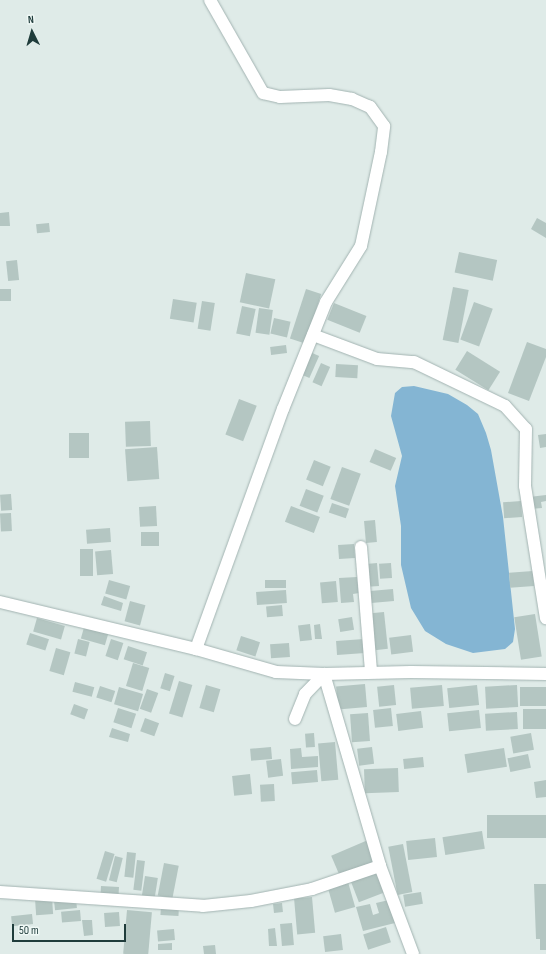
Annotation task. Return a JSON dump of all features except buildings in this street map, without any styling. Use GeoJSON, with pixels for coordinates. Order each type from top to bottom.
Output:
{"type":"FeatureCollection","features":[{"type":"Feature","properties":{"kind":"street"},"geometry":{"type":"LineString","coordinates":[[196,649],[283,408],[326,302],[361,246],[381,152],[384,126],[370,107],[352,99],[330,96],[280,97],[263,93],[210,0]]}},
{"type":"Feature","properties":{"kind":"street"},"geometry":{"type":"LineString","coordinates":[[313,335],[377,359],[414,362],[505,406],[526,429],[525,486],[546,618]]}},
{"type":"Feature","properties":{"kind":"street"},"geometry":{"type":"LineString","coordinates":[[361,547],[371,672]]}},
{"type":"Feature","properties":{"kind":"street"},"geometry":{"type":"LineString","coordinates":[[0,602],[196,649],[276,672],[324,674],[371,672],[546,674]]}},
{"type":"Feature","properties":{"kind":"street"},"geometry":{"type":"LineString","coordinates":[[295,719],[305,694],[324,674]]}},
{"type":"Feature","properties":{"kind":"street"},"geometry":{"type":"LineString","coordinates":[[324,674],[380,866],[413,954]]}},
{"type":"Feature","properties":{"kind":"street"},"geometry":{"type":"LineString","coordinates":[[0,892],[203,906],[251,901],[312,888],[380,866]]}},
{"type":"Feature","properties":{"kind":"water"},"geometry":{"type":"Polygon","coordinates":[[[414,386],[448,394],[467,405],[478,414],[486,433],[491,450],[503,517],[515,629],[513,642],[505,649],[473,653],[446,644],[425,631],[411,608],[401,565],[401,526],[395,486],[402,456],[391,416],[395,393],[402,387],[414,386]]]}}]}
